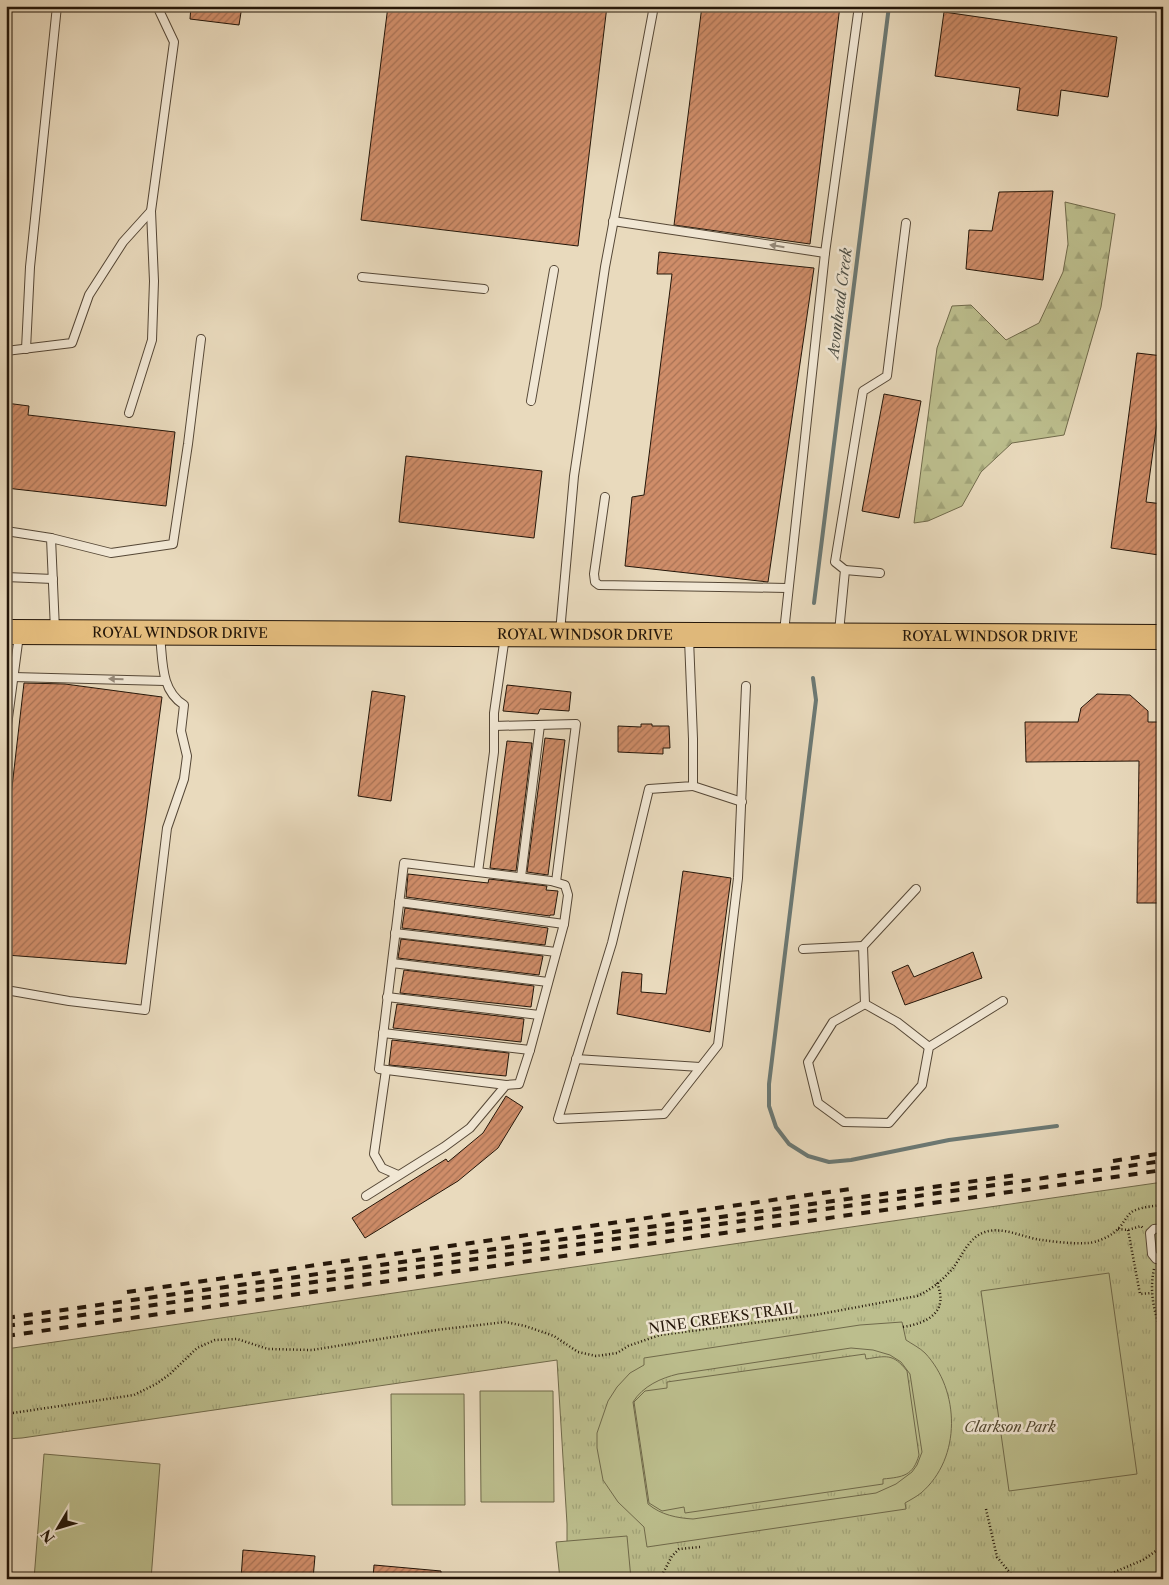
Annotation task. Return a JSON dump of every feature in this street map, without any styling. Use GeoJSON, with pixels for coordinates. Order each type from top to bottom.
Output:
{"type":"FeatureCollection","features":[{"type":"Feature","properties":{"kind":"main road","name":"ROYAL WINDSOR DRIVE"},"geometry":{"type":"LineString","coordinates":[[13,632],[1163,637]]}},
{"type":"Feature","properties":{"kind":"lane"},"geometry":{"type":"LineString","coordinates":[[26,349],[30,267],[57,6]]}},
{"type":"Feature","properties":{"kind":"lane"},"geometry":{"type":"LineString","coordinates":[[129,413],[152,340],[154,281],[151,211],[174,42],[157,6]]}},
{"type":"Feature","properties":{"kind":"lane"},"geometry":{"type":"LineString","coordinates":[[560,634],[574,476],[613,222],[654,6]]}},
{"type":"Feature","properties":{"kind":"lane"},"geometry":{"type":"LineString","coordinates":[[783,634],[825,253],[858,6]]}},
{"type":"Feature","properties":{"kind":"lane"},"geometry":{"type":"LineString","coordinates":[[6,351],[72,343],[89,294],[123,242],[151,211]]}},
{"type":"Feature","properties":{"kind":"lane"},"geometry":{"type":"LineString","coordinates":[[613,222],[825,253]]}},
{"type":"Feature","properties":{"kind":"lane"},"geometry":{"type":"LineString","coordinates":[[880,573],[845,570],[835,562],[863,391],[887,376],[906,224]]}},
{"type":"Feature","properties":{"kind":"lane"},"geometry":{"type":"LineString","coordinates":[[531,401],[554,270]]}},
{"type":"Feature","properties":{"kind":"lane"},"geometry":{"type":"LineString","coordinates":[[362,277],[484,289]]}},
{"type":"Feature","properties":{"kind":"lane"},"geometry":{"type":"LineString","coordinates":[[6,531],[51,538],[111,553],[173,544],[201,339]]}},
{"type":"Feature","properties":{"kind":"lane"},"geometry":{"type":"LineString","coordinates":[[605,497],[594,574],[595,582],[598,585],[787,588]]}},
{"type":"Feature","properties":{"kind":"lane"},"geometry":{"type":"LineString","coordinates":[[51,538],[55,632]]}},
{"type":"Feature","properties":{"kind":"lane"},"geometry":{"type":"LineString","coordinates":[[839,636],[845,570]]}},
{"type":"Feature","properties":{"kind":"lane"},"geometry":{"type":"LineString","coordinates":[[6,577],[53,579]]}},
{"type":"Feature","properties":{"kind":"lane"},"geometry":{"type":"LineString","coordinates":[[6,732],[14,677],[13,632]]}},
{"type":"Feature","properties":{"kind":"lane"},"geometry":{"type":"LineString","coordinates":[[6,990],[69,1001],[145,1010],[167,828],[182,789],[187,759],[181,731],[184,705],[174,697],[165,681],[160,633]]}},
{"type":"Feature","properties":{"kind":"lane"},"geometry":{"type":"LineString","coordinates":[[478,872],[494,752],[494,713],[505,634]]}},
{"type":"Feature","properties":{"kind":"lane"},"geometry":{"type":"LineString","coordinates":[[689,635],[693,786]]}},
{"type":"Feature","properties":{"kind":"lane"},"geometry":{"type":"LineString","coordinates":[[14,677],[165,681]]}},
{"type":"Feature","properties":{"kind":"lane"},"geometry":{"type":"LineString","coordinates":[[742,802],[693,786],[649,789],[612,943],[558,1119],[664,1114],[718,1045],[738,878],[742,802],[746,686]]}},
{"type":"Feature","properties":{"kind":"lane"},"geometry":{"type":"LineString","coordinates":[[494,726],[576,724],[556,882]]}},
{"type":"Feature","properties":{"kind":"lane"},"geometry":{"type":"LineString","coordinates":[[521,877],[540,725]]}},
{"type":"Feature","properties":{"kind":"lane"},"geometry":{"type":"LineString","coordinates":[[404,863],[521,877],[556,882],[565,885],[568,890],[564,924],[519,1084],[506,1085],[379,1069],[404,863]]}},
{"type":"Feature","properties":{"kind":"lane"},"geometry":{"type":"LineString","coordinates":[[803,949],[863,946],[916,890]]}},
{"type":"Feature","properties":{"kind":"lane"},"geometry":{"type":"LineString","coordinates":[[399,902],[564,924]]}},
{"type":"Feature","properties":{"kind":"lane"},"geometry":{"type":"LineString","coordinates":[[395,933],[556,952]]}},
{"type":"Feature","properties":{"kind":"lane"},"geometry":{"type":"LineString","coordinates":[[863,946],[865,1004]]}},
{"type":"Feature","properties":{"kind":"lane"},"geometry":{"type":"LineString","coordinates":[[392,963],[548,982]]}},
{"type":"Feature","properties":{"kind":"lane"},"geometry":{"type":"LineString","coordinates":[[387,997],[539,1015]]}},
{"type":"Feature","properties":{"kind":"lane"},"geometry":{"type":"LineString","coordinates":[[865,1004],[833,1022],[808,1062],[818,1103],[844,1122],[889,1123],[922,1085],[929,1046],[1003,1001]]}},
{"type":"Feature","properties":{"kind":"lane"},"geometry":{"type":"LineString","coordinates":[[865,1004],[897,1022],[929,1046]]}},
{"type":"Feature","properties":{"kind":"lane"},"geometry":{"type":"LineString","coordinates":[[383,1033],[530,1050]]}},
{"type":"Feature","properties":{"kind":"lane"},"geometry":{"type":"LineString","coordinates":[[576,1059],[700,1067]]}},
{"type":"Feature","properties":{"kind":"lane"},"geometry":{"type":"LineString","coordinates":[[386,1070],[374,1154],[382,1168],[398,1175]]}},
{"type":"Feature","properties":{"kind":"lane"},"geometry":{"type":"LineString","coordinates":[[366,1196],[470,1128],[506,1085]]}},
{"type":"Feature","properties":{"kind":"lane"},"geometry":{"type":"LineString","coordinates":[[1159,1260],[1152,1254],[1150,1233],[1154,1229],[1163,1228]]}},
{"type":"Feature","properties":{"kind":"path","name":"NINE CREEKS TRAIL"},"geometry":{"type":"LineString","coordinates":[[6,1414],[134,1395],[156,1384],[170,1374],[197,1348],[215,1340],[237,1339],[268,1349],[312,1350],[436,1330],[505,1322],[525,1326],[554,1336],[578,1352],[596,1356],[617,1353],[628,1346],[660,1334],[815,1314],[916,1296],[929,1291],[952,1270],[972,1241],[985,1232],[1001,1231],[1041,1240],[1089,1243],[1110,1235],[1133,1212],[1163,1205]]}},
{"type":"Feature","properties":{"kind":"path"},"geometry":{"type":"LineString","coordinates":[[1118,1229],[1128,1230],[1141,1226],[1150,1233]]}},
{"type":"Feature","properties":{"kind":"path"},"geometry":{"type":"LineString","coordinates":[[1128,1230],[1140,1294],[1152,1293]]}},
{"type":"Feature","properties":{"kind":"path"},"geometry":{"type":"LineString","coordinates":[[1159,1260],[1151,1283],[1157,1320],[1163,1335]]}},
{"type":"Feature","properties":{"kind":"path"},"geometry":{"type":"LineString","coordinates":[[903,1327],[915,1325],[931,1318],[938,1310],[940,1296],[937,1283]]}},
{"type":"Feature","properties":{"kind":"path"},"geometry":{"type":"LineString","coordinates":[[986,1509],[997,1557],[1015,1579]]}},
{"type":"Feature","properties":{"kind":"path"},"geometry":{"type":"LineString","coordinates":[[1098,1579],[1143,1560],[1163,1546]]}},
{"type":"Feature","properties":{"kind":"path"},"geometry":{"type":"LineString","coordinates":[[660,1579],[672,1556],[679,1549],[700,1547]]}},
{"type":"Feature","properties":{"kind":"green space"},"geometry":{"type":"Polygon","coordinates":[[[1065,202],[1115,214],[1101,307],[1064,435],[1012,443],[981,472],[962,506],[928,521],[914,523],[937,348],[952,306],[971,305],[1006,340],[1039,323],[1063,272],[1068,244],[1065,202]]]}},
{"type":"Feature","properties":{"kind":"green space","name":"Clarkson Park"},"geometry":{"type":"Polygon","coordinates":[[[1163,1182],[1163,1579],[567,1579],[567,1524],[557,1360],[6,1439],[6,1349],[1163,1182]]]}},
{"type":"Feature","properties":{"kind":"green space"},"geometry":{"type":"Polygon","coordinates":[[[1109,1273],[1137,1474],[1009,1491],[981,1291],[1109,1273]]]}},
{"type":"Feature","properties":{"kind":"green space"},"geometry":{"type":"Polygon","coordinates":[[[902,1322],[906,1340],[925,1353],[937,1368],[950,1404],[952,1424],[950,1443],[944,1462],[934,1478],[921,1493],[905,1503],[906,1509],[647,1547],[644,1527],[618,1502],[603,1480],[597,1448],[597,1433],[608,1401],[617,1387],[630,1373],[644,1365],[644,1358],[860,1325],[902,1322]],[[851,1348],[678,1374],[659,1380],[647,1387],[633,1402],[648,1504],[658,1511],[669,1515],[693,1519],[876,1493],[896,1484],[912,1472],[922,1452],[910,1374],[901,1362],[890,1355],[873,1350],[851,1348]]]}},
{"type":"Feature","properties":{"kind":"green space"},"geometry":{"type":"Polygon","coordinates":[[[865,1354],[866,1359],[889,1357],[898,1361],[907,1371],[919,1455],[914,1467],[906,1474],[883,1479],[883,1484],[685,1513],[684,1507],[662,1511],[649,1503],[634,1402],[645,1391],[667,1388],[667,1382],[865,1354]]]}},
{"type":"Feature","properties":{"kind":"green space"},"geometry":{"type":"Polygon","coordinates":[[[480,1391],[553,1391],[554,1502],[481,1502],[480,1391]]]}},
{"type":"Feature","properties":{"kind":"green space"},"geometry":{"type":"Polygon","coordinates":[[[391,1394],[464,1394],[465,1505],[392,1505],[391,1394]]]}},
{"type":"Feature","properties":{"kind":"green space"},"geometry":{"type":"Polygon","coordinates":[[[44,1454],[160,1464],[151,1579],[34,1579],[44,1454]]]}},
{"type":"Feature","properties":{"kind":"green space"},"geometry":{"type":"Polygon","coordinates":[[[627,1536],[631,1579],[560,1579],[556,1542],[627,1536]]]}},
{"type":"Feature","properties":{"kind":"building"},"geometry":{"type":"Polygon","coordinates":[[[191,6],[242,6],[239,25],[190,19],[191,6]]]}},
{"type":"Feature","properties":{"kind":"building"},"geometry":{"type":"Polygon","coordinates":[[[388,6],[607,6],[578,246],[361,220],[388,6]]]}},
{"type":"Feature","properties":{"kind":"building"},"geometry":{"type":"Polygon","coordinates":[[[702,6],[840,6],[810,244],[674,225],[702,6]]]}},
{"type":"Feature","properties":{"kind":"building"},"geometry":{"type":"Polygon","coordinates":[[[944,12],[1117,37],[1108,97],[1061,90],[1058,116],[1017,110],[1020,88],[935,76],[944,12]]]}},
{"type":"Feature","properties":{"kind":"building"},"geometry":{"type":"Polygon","coordinates":[[[1053,191],[1043,280],[966,269],[969,230],[992,231],[999,192],[1053,191]]]}},
{"type":"Feature","properties":{"kind":"building"},"geometry":{"type":"Polygon","coordinates":[[[659,252],[814,268],[768,582],[625,566],[632,497],[644,495],[672,274],[657,274],[659,252]]]}},
{"type":"Feature","properties":{"kind":"building"},"geometry":{"type":"Polygon","coordinates":[[[1137,353],[1163,356],[1163,379],[1146,502],[1163,504],[1163,524],[1159,555],[1111,548],[1137,353]]]}},
{"type":"Feature","properties":{"kind":"building"},"geometry":{"type":"Polygon","coordinates":[[[884,394],[921,401],[899,518],[862,511],[884,394]]]}},
{"type":"Feature","properties":{"kind":"building"},"geometry":{"type":"Polygon","coordinates":[[[6,403],[29,406],[28,415],[175,432],[166,506],[6,488],[6,403]]]}},
{"type":"Feature","properties":{"kind":"building"},"geometry":{"type":"Polygon","coordinates":[[[406,456],[542,471],[534,538],[399,522],[406,456]]]}},
{"type":"Feature","properties":{"kind":"building"},"geometry":{"type":"Polygon","coordinates":[[[24,683],[65,684],[162,697],[126,964],[6,955],[6,839],[24,683]]]}},
{"type":"Feature","properties":{"kind":"building"},"geometry":{"type":"Polygon","coordinates":[[[507,685],[571,692],[569,711],[540,709],[538,714],[503,711],[507,685]]]}},
{"type":"Feature","properties":{"kind":"building"},"geometry":{"type":"Polygon","coordinates":[[[372,691],[405,696],[391,801],[358,796],[372,691]]]}},
{"type":"Feature","properties":{"kind":"building"},"geometry":{"type":"Polygon","coordinates":[[[1097,694],[1130,695],[1148,711],[1148,722],[1163,722],[1163,903],[1137,903],[1139,761],[1026,762],[1025,722],[1078,722],[1081,708],[1097,694]]]}},
{"type":"Feature","properties":{"kind":"building"},"geometry":{"type":"Polygon","coordinates":[[[641,724],[669,726],[670,748],[663,748],[663,754],[618,752],[618,726],[641,727],[641,724]]]}},
{"type":"Feature","properties":{"kind":"building"},"geometry":{"type":"Polygon","coordinates":[[[545,738],[565,740],[548,875],[527,872],[545,738]]]}},
{"type":"Feature","properties":{"kind":"building"},"geometry":{"type":"Polygon","coordinates":[[[507,741],[532,743],[516,871],[490,868],[507,741]]]}},
{"type":"Feature","properties":{"kind":"building"},"geometry":{"type":"Polygon","coordinates":[[[683,871],[731,878],[710,1032],[617,1014],[622,972],[642,974],[641,992],[666,994],[683,871]]]}},
{"type":"Feature","properties":{"kind":"building"},"geometry":{"type":"Polygon","coordinates":[[[408,874],[488,883],[489,879],[547,886],[546,890],[558,891],[554,915],[406,897],[408,874]]]}},
{"type":"Feature","properties":{"kind":"building"},"geometry":{"type":"Polygon","coordinates":[[[405,908],[548,928],[545,945],[402,928],[405,908]]]}},
{"type":"Feature","properties":{"kind":"building"},"geometry":{"type":"Polygon","coordinates":[[[401,939],[543,956],[539,975],[398,958],[401,939]]]}},
{"type":"Feature","properties":{"kind":"building"},"geometry":{"type":"Polygon","coordinates":[[[973,952],[982,978],[905,1005],[892,972],[908,965],[914,977],[973,952]]]}},
{"type":"Feature","properties":{"kind":"building"},"geometry":{"type":"Polygon","coordinates":[[[404,970],[534,986],[531,1007],[400,993],[404,970]]]}},
{"type":"Feature","properties":{"kind":"building"},"geometry":{"type":"Polygon","coordinates":[[[397,1004],[524,1019],[521,1042],[393,1028],[397,1004]]]}},
{"type":"Feature","properties":{"kind":"building"},"geometry":{"type":"Polygon","coordinates":[[[392,1040],[509,1053],[506,1076],[389,1065],[392,1040]]]}},
{"type":"Feature","properties":{"kind":"building"},"geometry":{"type":"Polygon","coordinates":[[[506,1096],[523,1107],[498,1148],[458,1181],[365,1238],[352,1218],[446,1159],[448,1162],[483,1133],[506,1096]]]}},
{"type":"Feature","properties":{"kind":"building"},"geometry":{"type":"Polygon","coordinates":[[[243,1550],[315,1556],[313,1579],[241,1579],[243,1550]]]}},
{"type":"Feature","properties":{"kind":"building"},"geometry":{"type":"Polygon","coordinates":[[[374,1565],[441,1571],[441,1579],[373,1579],[374,1565]]]}},
{"type":"Feature","properties":{"kind":"waterway","name":"Avonhead Creek"},"geometry":{"type":"LineString","coordinates":[[814,603],[889,6]]}},
{"type":"Feature","properties":{"kind":"waterway"},"geometry":{"type":"LineString","coordinates":[[813,678],[816,700],[769,1084],[769,1106],[776,1127],[789,1144],[808,1156],[829,1162],[851,1160],[949,1140],[1057,1126]]}},
{"type":"Feature","properties":{"kind":"railway"},"geometry":{"type":"LineString","coordinates":[[1113,1161],[1163,1153]]}},
{"type":"Feature","properties":{"kind":"railway"},"geometry":{"type":"LineString","coordinates":[[6,1326],[1163,1161]]}},
{"type":"Feature","properties":{"kind":"railway"},"geometry":{"type":"LineString","coordinates":[[6,1336],[1163,1170]]}},
{"type":"Feature","properties":{"kind":"railway"},"geometry":{"type":"LineString","coordinates":[[6,1318],[1017,1175]]}},
{"type":"Feature","properties":{"kind":"railway"},"geometry":{"type":"LineString","coordinates":[[127,1292],[850,1189]]}}]}
